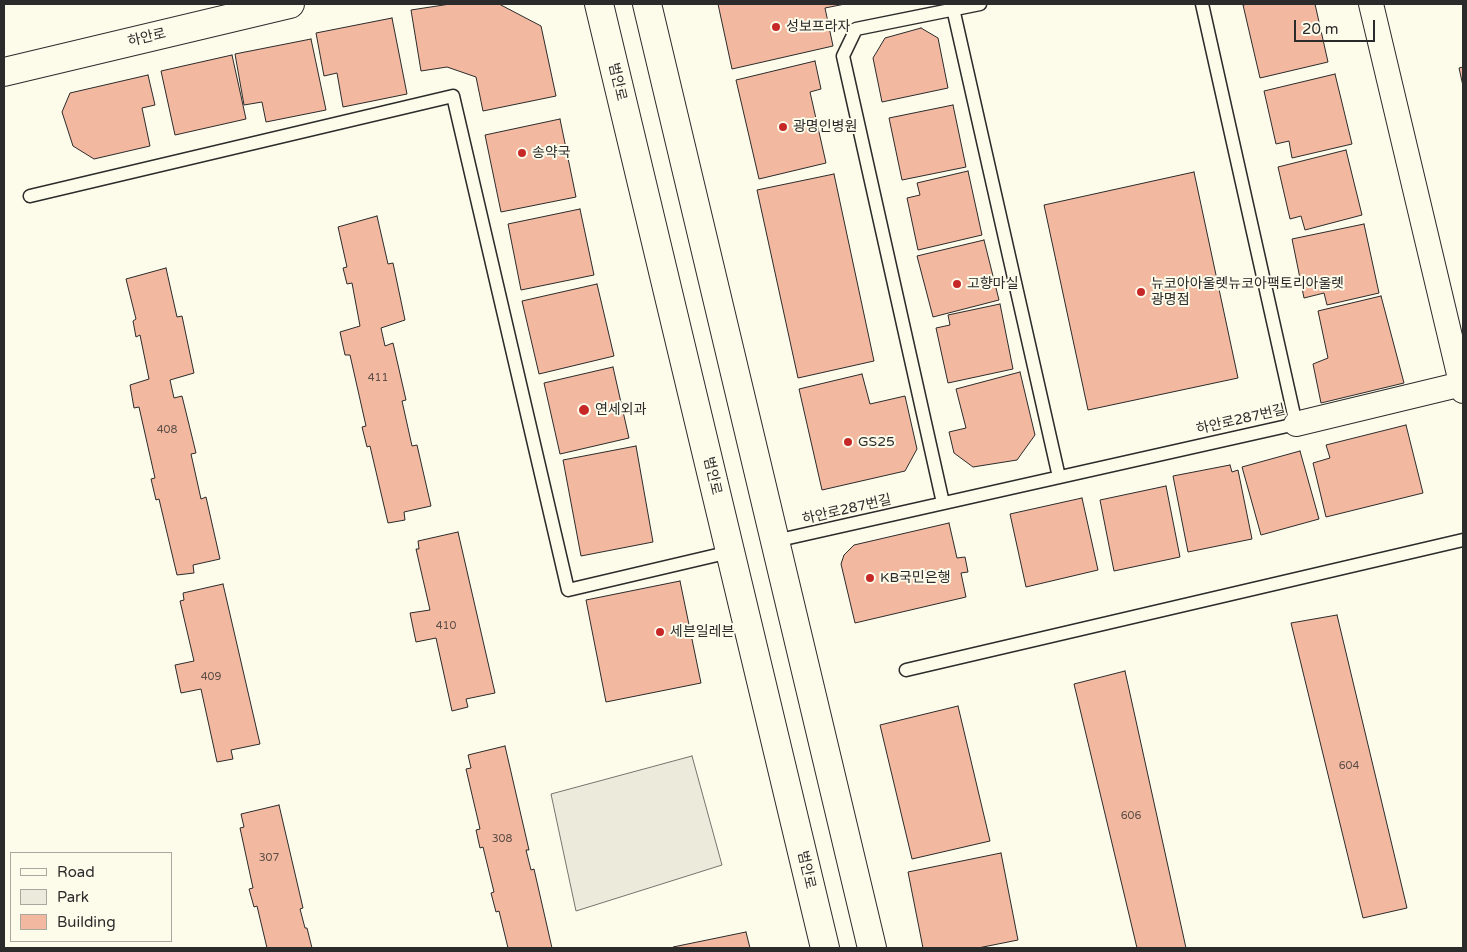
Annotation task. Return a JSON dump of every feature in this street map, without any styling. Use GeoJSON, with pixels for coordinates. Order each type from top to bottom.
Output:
{"type":"FeatureCollection","features":[{"type":"Feature","properties":{"kind":"main road","name":"하안로"},"geometry":{"type":"LineString","coordinates":[[4,72],[290,4]]}},
{"type":"Feature","properties":{"kind":"main road","name":"범안로"},"geometry":{"type":"LineString","coordinates":[[599,4],[825,948]]}},
{"type":"Feature","properties":{"kind":"main road"},"geometry":{"type":"LineString","coordinates":[[647,4],[872,948]]}},
{"type":"Feature","properties":{"kind":"street"},"geometry":{"type":"LineString","coordinates":[[1296,424],[1462,388],[1371,4]]}},
{"type":"Feature","properties":{"kind":"lane"},"geometry":{"type":"LineString","coordinates":[[943,503],[843,56],[856,29],[952,7],[980,4]]}},
{"type":"Feature","properties":{"kind":"lane","name":"하안로287번길"},"geometry":{"type":"LineString","coordinates":[[775,541],[1296,424],[1202,4]]}},
{"type":"Feature","properties":{"kind":"lane"},"geometry":{"type":"LineString","coordinates":[[952,7],[1059,477]]}},
{"type":"Feature","properties":{"kind":"lane"},"geometry":{"type":"LineString","coordinates":[[30,196],[453,96],[568,590],[730,552]]}},
{"type":"Feature","properties":{"kind":"lane"},"geometry":{"type":"LineString","coordinates":[[906,670],[1463,540]]}},
{"type":"Feature","properties":{"kind":"green space"},"geometry":{"type":"Polygon","coordinates":[[[692,756],[722,865],[576,911],[551,794],[692,756]]]}},
{"type":"Feature","properties":{"kind":"building"},"geometry":{"type":"Polygon","coordinates":[[[450,4],[499,4],[541,26],[556,96],[483,111],[476,77],[447,67],[421,71],[411,10],[450,4]]]}},
{"type":"Feature","properties":{"kind":"building","name":"성보프라자"},"geometry":{"type":"Polygon","coordinates":[[[718,4],[845,4],[825,8],[833,46],[732,69],[718,4]]]}},
{"type":"Feature","properties":{"kind":"building"},"geometry":{"type":"Polygon","coordinates":[[[1315,4],[1328,62],[1260,78],[1243,5],[1315,4]]]}},
{"type":"Feature","properties":{"kind":"building"},"geometry":{"type":"Polygon","coordinates":[[[392,18],[407,94],[343,107],[337,73],[324,76],[316,33],[392,18]]]}},
{"type":"Feature","properties":{"kind":"building"},"geometry":{"type":"Polygon","coordinates":[[[921,28],[938,38],[948,88],[882,102],[873,58],[885,38],[921,28]]]}},
{"type":"Feature","properties":{"kind":"building"},"geometry":{"type":"Polygon","coordinates":[[[311,39],[326,110],[266,122],[262,102],[244,105],[235,54],[311,39]]]}},
{"type":"Feature","properties":{"kind":"building"},"geometry":{"type":"Polygon","coordinates":[[[232,55],[246,119],[175,135],[161,71],[232,55]]]}},
{"type":"Feature","properties":{"kind":"building","name":"광명인병원"},"geometry":{"type":"Polygon","coordinates":[[[815,61],[821,89],[810,92],[826,163],[759,179],[736,80],[815,61]]]}},
{"type":"Feature","properties":{"kind":"building"},"geometry":{"type":"Polygon","coordinates":[[[1463,67],[1463,86],[1459,68],[1463,67]]]}},
{"type":"Feature","properties":{"kind":"building"},"geometry":{"type":"Polygon","coordinates":[[[1335,74],[1352,144],[1292,158],[1289,141],[1276,144],[1264,91],[1335,74]]]}},
{"type":"Feature","properties":{"kind":"building"},"geometry":{"type":"Polygon","coordinates":[[[148,75],[155,105],[142,108],[150,146],[94,159],[73,146],[62,112],[70,93],[148,75]]]}},
{"type":"Feature","properties":{"kind":"building"},"geometry":{"type":"Polygon","coordinates":[[[953,105],[966,167],[902,180],[889,118],[953,105]]]}},
{"type":"Feature","properties":{"kind":"building"},"geometry":{"type":"Polygon","coordinates":[[[560,119],[576,197],[501,212],[485,135],[560,119]]]}},
{"type":"Feature","properties":{"kind":"building"},"geometry":{"type":"Polygon","coordinates":[[[1346,150],[1362,215],[1305,230],[1301,216],[1290,219],[1278,167],[1346,150]]]}},
{"type":"Feature","properties":{"kind":"building"},"geometry":{"type":"Polygon","coordinates":[[[968,171],[982,235],[918,250],[907,198],[920,195],[917,183],[968,171]]]}},
{"type":"Feature","properties":{"kind":"building","name":"뉴코아아울렛뉴코아팩토리아울렛 광명점"},"geometry":{"type":"Polygon","coordinates":[[[1194,172],[1238,378],[1088,410],[1044,205],[1194,172]]]}},
{"type":"Feature","properties":{"kind":"building"},"geometry":{"type":"Polygon","coordinates":[[[834,174],[874,361],[798,378],[757,190],[834,174]]]}},
{"type":"Feature","properties":{"kind":"building"},"geometry":{"type":"Polygon","coordinates":[[[580,209],[594,275],[521,290],[508,224],[580,209]]]}},
{"type":"Feature","properties":{"kind":"building"},"geometry":{"type":"Polygon","coordinates":[[[377,216],[388,264],[393,263],[405,320],[381,328],[385,346],[393,343],[406,400],[402,401],[412,446],[417,445],[431,506],[404,512],[405,520],[388,523],[370,446],[367,447],[362,427],[366,426],[350,355],[345,355],[340,332],[360,326],[352,283],[347,284],[343,268],[347,267],[338,227],[377,216]]]}},
{"type":"Feature","properties":{"kind":"building"},"geometry":{"type":"Polygon","coordinates":[[[1364,224],[1379,293],[1327,305],[1324,293],[1304,298],[1292,239],[1364,224]]]}},
{"type":"Feature","properties":{"kind":"building"},"geometry":{"type":"Polygon","coordinates":[[[984,240],[999,300],[933,317],[917,256],[984,240]]]}},
{"type":"Feature","properties":{"kind":"building"},"geometry":{"type":"Polygon","coordinates":[[[166,268],[177,317],[182,316],[194,373],[170,380],[174,398],[182,396],[196,453],[191,454],[201,499],[206,497],[220,559],[193,565],[194,573],[177,575],[159,499],[156,500],[151,479],[155,478],[139,407],[134,408],[130,385],[149,379],[140,335],[136,337],[133,321],[136,319],[126,279],[166,268]]]}},
{"type":"Feature","properties":{"kind":"building"},"geometry":{"type":"Polygon","coordinates":[[[597,284],[614,356],[539,374],[522,301],[597,284]]]}},
{"type":"Feature","properties":{"kind":"building"},"geometry":{"type":"Polygon","coordinates":[[[1381,296],[1404,383],[1321,403],[1313,364],[1328,358],[1318,311],[1381,296]]]}},
{"type":"Feature","properties":{"kind":"building"},"geometry":{"type":"Polygon","coordinates":[[[1000,304],[1013,369],[948,383],[936,328],[950,325],[948,315],[1000,304]]]}},
{"type":"Feature","properties":{"kind":"building"},"geometry":{"type":"Polygon","coordinates":[[[613,367],[629,438],[560,454],[544,383],[613,367]]]}},
{"type":"Feature","properties":{"kind":"building"},"geometry":{"type":"Polygon","coordinates":[[[1020,372],[1035,435],[1017,460],[973,467],[954,453],[949,432],[966,428],[956,389],[1020,372]]]}},
{"type":"Feature","properties":{"kind":"building"},"geometry":{"type":"Polygon","coordinates":[[[862,374],[870,404],[905,396],[917,449],[905,471],[822,490],[799,389],[862,374]]]}},
{"type":"Feature","properties":{"kind":"building"},"geometry":{"type":"Polygon","coordinates":[[[1406,425],[1423,493],[1326,517],[1313,463],[1330,458],[1326,445],[1406,425]]]}},
{"type":"Feature","properties":{"kind":"building"},"geometry":{"type":"Polygon","coordinates":[[[636,446],[653,542],[581,556],[563,460],[636,446]]]}},
{"type":"Feature","properties":{"kind":"building"},"geometry":{"type":"Polygon","coordinates":[[[1300,451],[1319,519],[1261,535],[1242,467],[1300,451]]]}},
{"type":"Feature","properties":{"kind":"building"},"geometry":{"type":"Polygon","coordinates":[[[1230,465],[1232,472],[1238,470],[1252,539],[1188,552],[1173,476],[1230,465]]]}},
{"type":"Feature","properties":{"kind":"building"},"geometry":{"type":"Polygon","coordinates":[[[1166,486],[1180,557],[1114,571],[1100,500],[1166,486]]]}},
{"type":"Feature","properties":{"kind":"building"},"geometry":{"type":"Polygon","coordinates":[[[1082,498],[1098,570],[1026,587],[1010,514],[1082,498]]]}},
{"type":"Feature","properties":{"kind":"building"},"geometry":{"type":"Polygon","coordinates":[[[949,523],[957,558],[965,557],[968,572],[961,573],[966,597],[855,623],[841,564],[844,555],[854,545],[949,523]]]}},
{"type":"Feature","properties":{"kind":"building"},"geometry":{"type":"Polygon","coordinates":[[[458,532],[495,693],[466,699],[468,707],[452,711],[436,638],[416,642],[410,613],[430,610],[416,549],[419,549],[418,541],[458,532]]]}},
{"type":"Feature","properties":{"kind":"building"},"geometry":{"type":"Polygon","coordinates":[[[680,581],[701,683],[606,702],[586,600],[680,581]]]}},
{"type":"Feature","properties":{"kind":"building"},"geometry":{"type":"Polygon","coordinates":[[[223,584],[260,744],[231,750],[233,759],[217,762],[201,689],[181,693],[175,665],[194,661],[180,601],[184,600],[183,593],[223,584]]]}},
{"type":"Feature","properties":{"kind":"building"},"geometry":{"type":"Polygon","coordinates":[[[1337,615],[1407,908],[1363,918],[1291,623],[1337,615]]]}},
{"type":"Feature","properties":{"kind":"building"},"geometry":{"type":"Polygon","coordinates":[[[1125,671],[1186,948],[1137,948],[1074,684],[1125,671]]]}},
{"type":"Feature","properties":{"kind":"building"},"geometry":{"type":"Polygon","coordinates":[[[958,706],[990,841],[912,859],[880,725],[958,706]]]}},
{"type":"Feature","properties":{"kind":"building"},"geometry":{"type":"Polygon","coordinates":[[[505,746],[529,850],[526,850],[531,870],[534,869],[552,948],[508,948],[499,911],[496,912],[491,893],[494,892],[483,847],[480,848],[476,830],[480,829],[466,769],[471,768],[468,755],[505,746]]]}},
{"type":"Feature","properties":{"kind":"building"},"geometry":{"type":"Polygon","coordinates":[[[279,805],[303,908],[300,909],[312,948],[267,948],[257,906],[254,907],[249,889],[253,888],[240,828],[244,827],[241,814],[279,805]]]}},
{"type":"Feature","properties":{"kind":"building"},"geometry":{"type":"Polygon","coordinates":[[[1001,853],[1018,940],[978,948],[923,948],[908,872],[1001,853]]]}},
{"type":"Feature","properties":{"kind":"building"},"geometry":{"type":"Polygon","coordinates":[[[746,932],[750,948],[673,947],[746,932]]]}},
{"type":"Feature","properties":{"kind":"place","name":"성보프라자"},"geometry":{"type":"Point","coordinates":[776,27]}},
{"type":"Feature","properties":{"kind":"place","name":"광명인병원"},"geometry":{"type":"Point","coordinates":[783,127]}},
{"type":"Feature","properties":{"kind":"place","name":"송약국"},"geometry":{"type":"Point","coordinates":[522,153]}},
{"type":"Feature","properties":{"kind":"place","name":"고향마실"},"geometry":{"type":"Point","coordinates":[957,284]}},
{"type":"Feature","properties":{"kind":"place","name":"뉴코아아울렛뉴코아팩토리아울렛 광명점"},"geometry":{"type":"Point","coordinates":[1141,292]}},
{"type":"Feature","properties":{"kind":"place","name":"연세외과"},"geometry":{"type":"Point","coordinates":[584,410]}},
{"type":"Feature","properties":{"kind":"place","name":"GS25"},"geometry":{"type":"Point","coordinates":[848,442]}},
{"type":"Feature","properties":{"kind":"place","name":"KB국민은행"},"geometry":{"type":"Point","coordinates":[870,578]}},
{"type":"Feature","properties":{"kind":"place","name":"세븐일레븐"},"geometry":{"type":"Point","coordinates":[660,632]}}]}
